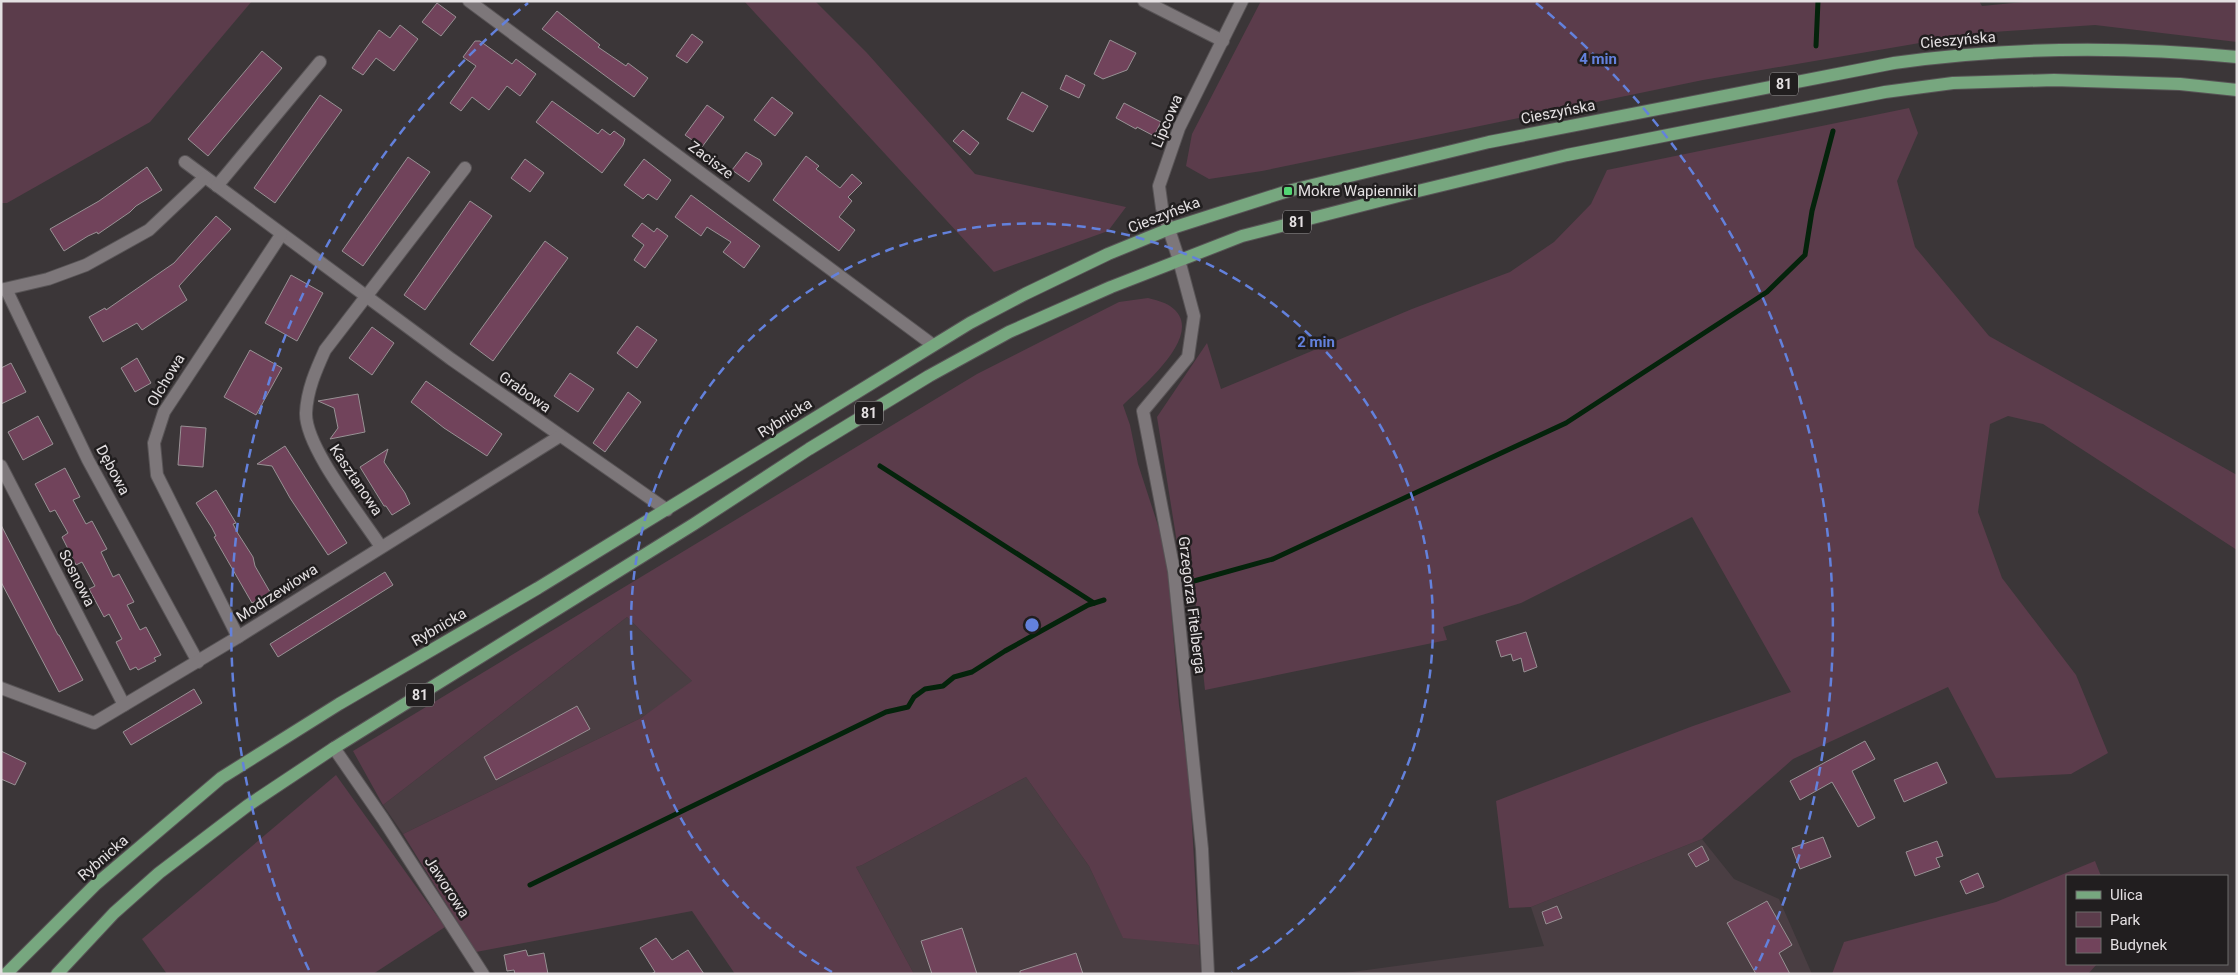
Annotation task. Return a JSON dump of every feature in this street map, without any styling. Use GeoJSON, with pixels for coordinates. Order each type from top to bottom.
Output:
{"type":"FeatureCollection","features":[{"type":"Feature","properties":{"kind":"main road","name":"Cieszyńska"},"geometry":{"type":"LineString","coordinates":[[921,353],[1025,294],[1108,254],[1169,229],[1288,191],[1489,142],[1894,63],[1931,58],[2082,48],[2172,51],[2237,57]]}},
{"type":"Feature","properties":{"kind":"main road","name":"81"},"geometry":{"type":"LineString","coordinates":[[57,974],[114,913],[159,873],[247,806],[334,748],[929,376],[1016,329],[1111,287],[1242,236],[1567,155],[1885,92],[1953,82],[2054,80],[2180,84],[2237,90]]}},
{"type":"Feature","properties":{"kind":"main road","name":"Rybnicka"},"geometry":{"type":"LineString","coordinates":[[6,974],[95,885],[221,778],[338,704],[538,588],[921,353]]}},
{"type":"Feature","properties":{"kind":"street","name":"Zacisze"},"geometry":{"type":"LineString","coordinates":[[469,1],[933,345]]}},
{"type":"Feature","properties":{"kind":"street"},"geometry":{"type":"LineString","coordinates":[[1144,1],[1223,41]]}},
{"type":"Feature","properties":{"kind":"street","name":"Lipcowa"},"geometry":{"type":"LineString","coordinates":[[1179,260],[1162,208],[1159,186],[1180,128],[1242,1]]}},
{"type":"Feature","properties":{"kind":"street"},"geometry":{"type":"LineString","coordinates":[[217,186],[320,62]]}},
{"type":"Feature","properties":{"kind":"street","name":"Grabowa"},"geometry":{"type":"LineString","coordinates":[[185,162],[281,235],[451,359],[667,510]]}},
{"type":"Feature","properties":{"kind":"street"},"geometry":{"type":"LineString","coordinates":[[367,297],[465,168]]}},
{"type":"Feature","properties":{"kind":"street"},"geometry":{"type":"LineString","coordinates":[[4,289],[48,279],[86,265],[148,230],[205,177]]}},
{"type":"Feature","properties":{"kind":"street","name":"Olchowa"},"geometry":{"type":"LineString","coordinates":[[238,637],[157,476],[154,443],[164,412],[281,235]]}},
{"type":"Feature","properties":{"kind":"street","name":"Grzegorza Fitelberga"},"geometry":{"type":"LineString","coordinates":[[1179,260],[1194,316],[1188,357],[1143,411],[1174,571],[1202,849],[1208,974]]}},
{"type":"Feature","properties":{"kind":"street","name":"Dębowa"},"geometry":{"type":"LineString","coordinates":[[4,289],[88,460],[198,662]]}},
{"type":"Feature","properties":{"kind":"street","name":"Kasztanowa"},"geometry":{"type":"LineString","coordinates":[[367,297],[325,350],[312,380],[306,414],[315,448],[381,547]]}},
{"type":"Feature","properties":{"kind":"street","name":"Modrzewiowa"},"geometry":{"type":"LineString","coordinates":[[1,688],[94,723],[198,662],[560,436]]}},
{"type":"Feature","properties":{"kind":"street","name":"Sosnowa"},"geometry":{"type":"LineString","coordinates":[[1,466],[124,705]]}},
{"type":"Feature","properties":{"kind":"street","name":"Jaworowa"},"geometry":{"type":"LineString","coordinates":[[334,748],[383,819],[483,974]]}},
{"type":"Feature","properties":{"kind":"shaded area"},"geometry":{"type":"Polygon","coordinates":[[[627,617],[693,682],[641,718],[403,834],[383,805],[627,617]]]}},
{"type":"Feature","properties":{"kind":"shaded area"},"geometry":{"type":"Polygon","coordinates":[[[1026,777],[1089,866],[1123,937],[1199,945],[1201,974],[914,974],[856,867],[1026,777]]]}},
{"type":"Feature","properties":{"kind":"shaded area"},"geometry":{"type":"Polygon","coordinates":[[[1702,839],[1734,879],[1779,899],[1812,974],[1337,974],[1544,946],[1531,907],[1702,839]]]}},
{"type":"Feature","properties":{"kind":"green space"},"geometry":{"type":"Polygon","coordinates":[[[1,1],[252,1],[150,122],[7,203],[1,203],[1,1]]]}},
{"type":"Feature","properties":{"kind":"green space"},"geometry":{"type":"Polygon","coordinates":[[[744,1],[815,1],[867,53],[975,174],[1126,207],[1108,231],[994,272],[744,1]]]}},
{"type":"Feature","properties":{"kind":"green space"},"geometry":{"type":"Polygon","coordinates":[[[1261,1],[1979,1],[1982,6],[2035,1],[2237,1],[2237,42],[2095,25],[1978,33],[1703,80],[1262,171],[1209,179],[1186,166],[1192,134],[1261,1]]]}},
{"type":"Feature","properties":{"kind":"green space"},"geometry":{"type":"Polygon","coordinates":[[[1909,108],[1918,133],[1897,181],[1915,247],[1989,336],[2237,475],[2237,550],[2043,424],[2008,416],[1990,424],[1978,512],[2002,578],[2076,675],[2108,753],[2071,774],[1996,778],[1948,687],[1793,759],[1702,839],[1531,907],[1509,908],[1496,801],[1693,726],[1791,692],[1692,517],[1521,603],[1443,627],[1447,640],[1205,690],[1192,569],[1181,568],[1157,417],[1207,343],[1221,389],[1412,309],[1510,272],[1554,242],[1591,204],[1607,170],[1909,108]]]}},
{"type":"Feature","properties":{"kind":"green space"},"geometry":{"type":"Polygon","coordinates":[[[1148,298],[1170,306],[1180,317],[1182,330],[1177,344],[1157,372],[1123,405],[1130,425],[1138,464],[1166,550],[1179,705],[1189,775],[1199,945],[1123,938],[1089,866],[1026,777],[856,867],[914,974],[735,974],[692,911],[476,952],[403,834],[641,718],[692,681],[627,617],[383,805],[353,751],[977,374],[1119,302],[1148,298]]]}},
{"type":"Feature","properties":{"kind":"green space"},"geometry":{"type":"Polygon","coordinates":[[[336,775],[445,927],[373,974],[167,974],[142,939],[336,775]]]}},
{"type":"Feature","properties":{"kind":"green space"},"geometry":{"type":"Polygon","coordinates":[[[2095,861],[2101,875],[2066,875],[2066,965],[2096,965],[2088,974],[1832,974],[1844,942],[1996,902],[2095,861]]]}},
{"type":"Feature","properties":{"kind":"building"},"geometry":{"type":"Polygon","coordinates":[[[437,3],[456,17],[441,36],[422,22],[437,3]]]}},
{"type":"Feature","properties":{"kind":"building"},"geometry":{"type":"Polygon","coordinates":[[[557,11],[600,45],[598,47],[626,66],[628,63],[648,78],[634,97],[542,29],[557,11]]]}},
{"type":"Feature","properties":{"kind":"building"},"geometry":{"type":"Polygon","coordinates":[[[400,25],[418,39],[394,71],[376,58],[363,75],[352,68],[379,30],[390,38],[400,25]]]}},
{"type":"Feature","properties":{"kind":"building"},"geometry":{"type":"Polygon","coordinates":[[[692,34],[703,42],[687,63],[676,56],[692,34]]]}},
{"type":"Feature","properties":{"kind":"building"},"geometry":{"type":"Polygon","coordinates":[[[1110,40],[1136,53],[1127,70],[1103,79],[1094,74],[1110,40]]]}},
{"type":"Feature","properties":{"kind":"building"},"geometry":{"type":"Polygon","coordinates":[[[475,41],[480,41],[512,64],[516,59],[536,74],[520,96],[507,86],[489,110],[472,97],[461,111],[450,103],[476,66],[463,57],[475,41]]]}},
{"type":"Feature","properties":{"kind":"building"},"geometry":{"type":"Polygon","coordinates":[[[262,51],[282,68],[208,156],[188,139],[262,51]]]}},
{"type":"Feature","properties":{"kind":"building"},"geometry":{"type":"Polygon","coordinates":[[[1066,75],[1085,85],[1079,98],[1060,89],[1066,75]]]}},
{"type":"Feature","properties":{"kind":"building"},"geometry":{"type":"Polygon","coordinates":[[[1022,92],[1048,106],[1033,132],[1007,119],[1022,92]]]}},
{"type":"Feature","properties":{"kind":"building"},"geometry":{"type":"Polygon","coordinates":[[[320,95],[342,110],[275,203],[254,188],[320,95]]]}},
{"type":"Feature","properties":{"kind":"building"},"geometry":{"type":"Polygon","coordinates":[[[772,97],[793,113],[775,136],[754,120],[772,97]]]}},
{"type":"Feature","properties":{"kind":"building"},"geometry":{"type":"Polygon","coordinates":[[[552,101],[598,134],[602,129],[610,135],[614,131],[625,139],[623,145],[602,173],[536,122],[552,101]]]}},
{"type":"Feature","properties":{"kind":"building"},"geometry":{"type":"Polygon","coordinates":[[[1124,103],[1161,122],[1154,136],[1116,118],[1124,103]]]}},
{"type":"Feature","properties":{"kind":"building"},"geometry":{"type":"Polygon","coordinates":[[[707,105],[724,117],[702,147],[685,135],[707,105]]]}},
{"type":"Feature","properties":{"kind":"building"},"geometry":{"type":"Polygon","coordinates":[[[963,130],[979,143],[970,155],[953,141],[963,130]]]}},
{"type":"Feature","properties":{"kind":"building"},"geometry":{"type":"Polygon","coordinates":[[[746,152],[760,160],[762,164],[749,182],[732,170],[746,152]]]}},
{"type":"Feature","properties":{"kind":"building"},"geometry":{"type":"Polygon","coordinates":[[[806,156],[819,166],[816,169],[840,188],[852,174],[862,183],[848,197],[852,201],[839,217],[855,230],[839,251],[773,200],[806,156]]]}},
{"type":"Feature","properties":{"kind":"building"},"geometry":{"type":"Polygon","coordinates":[[[408,157],[430,172],[363,266],[342,251],[408,157]]]}},
{"type":"Feature","properties":{"kind":"building"},"geometry":{"type":"Polygon","coordinates":[[[525,159],[544,173],[530,192],[511,178],[525,159]]]}},
{"type":"Feature","properties":{"kind":"building"},"geometry":{"type":"Polygon","coordinates":[[[644,159],[671,180],[657,200],[648,194],[643,199],[624,185],[644,159]]]}},
{"type":"Feature","properties":{"kind":"building"},"geometry":{"type":"Polygon","coordinates":[[[147,167],[162,190],[136,206],[98,234],[97,232],[88,236],[64,251],[50,229],[99,201],[147,167]]]}},
{"type":"Feature","properties":{"kind":"building"},"geometry":{"type":"Polygon","coordinates":[[[691,195],[760,246],[744,268],[723,252],[731,242],[707,227],[701,236],[675,217],[691,195]]]}},
{"type":"Feature","properties":{"kind":"building"},"geometry":{"type":"Polygon","coordinates":[[[470,201],[492,216],[425,310],[404,295],[470,201]]]}},
{"type":"Feature","properties":{"kind":"building"},"geometry":{"type":"Polygon","coordinates":[[[216,216],[231,229],[179,286],[187,300],[142,330],[137,323],[103,342],[89,317],[105,308],[106,310],[174,263],[216,216]]]}},
{"type":"Feature","properties":{"kind":"building"},"geometry":{"type":"Polygon","coordinates":[[[642,223],[654,232],[657,228],[668,236],[645,268],[634,260],[644,245],[632,236],[642,223]]]}},
{"type":"Feature","properties":{"kind":"building"},"geometry":{"type":"Polygon","coordinates":[[[545,241],[568,258],[493,361],[470,344],[545,241]]]}},
{"type":"Feature","properties":{"kind":"building"},"geometry":{"type":"Polygon","coordinates":[[[291,275],[323,293],[297,341],[265,323],[291,275]]]}},
{"type":"Feature","properties":{"kind":"building"},"geometry":{"type":"Polygon","coordinates":[[[637,326],[657,340],[637,368],[617,353],[637,326]]]}},
{"type":"Feature","properties":{"kind":"building"},"geometry":{"type":"Polygon","coordinates":[[[372,327],[394,343],[372,375],[349,358],[372,327]]]}},
{"type":"Feature","properties":{"kind":"building"},"geometry":{"type":"Polygon","coordinates":[[[250,350],[282,368],[256,415],[224,397],[250,350]]]}},
{"type":"Feature","properties":{"kind":"building"},"geometry":{"type":"Polygon","coordinates":[[[137,358],[151,383],[135,392],[121,368],[137,358]]]}},
{"type":"Feature","properties":{"kind":"building"},"geometry":{"type":"Polygon","coordinates":[[[11,363],[26,392],[1,404],[1,368],[11,363]]]}},
{"type":"Feature","properties":{"kind":"building"},"geometry":{"type":"Polygon","coordinates":[[[570,373],[594,389],[578,412],[554,396],[570,373]]]}},
{"type":"Feature","properties":{"kind":"building"},"geometry":{"type":"Polygon","coordinates":[[[426,381],[502,434],[487,456],[444,428],[411,402],[426,381]]]}},
{"type":"Feature","properties":{"kind":"building"},"geometry":{"type":"Polygon","coordinates":[[[628,392],[641,402],[605,452],[593,443],[628,392]]]}},
{"type":"Feature","properties":{"kind":"building"},"geometry":{"type":"Polygon","coordinates":[[[358,394],[365,432],[330,439],[338,428],[334,408],[318,401],[358,394]]]}},
{"type":"Feature","properties":{"kind":"building"},"geometry":{"type":"Polygon","coordinates":[[[38,416],[53,444],[23,460],[8,432],[38,416]]]}},
{"type":"Feature","properties":{"kind":"building"},"geometry":{"type":"Polygon","coordinates":[[[181,426],[206,428],[203,467],[178,465],[181,426]]]}},
{"type":"Feature","properties":{"kind":"building"},"geometry":{"type":"Polygon","coordinates":[[[285,446],[347,543],[328,555],[290,498],[272,466],[257,464],[285,446]]]}},
{"type":"Feature","properties":{"kind":"building"},"geometry":{"type":"Polygon","coordinates":[[[388,449],[384,462],[405,493],[410,504],[392,515],[384,506],[360,467],[388,449]]]}},
{"type":"Feature","properties":{"kind":"building"},"geometry":{"type":"Polygon","coordinates":[[[65,468],[80,497],[73,500],[86,524],[92,521],[107,549],[101,552],[113,577],[119,574],[134,602],[127,605],[140,630],[146,627],[161,655],[154,658],[156,661],[138,670],[136,667],[130,670],[116,642],[122,639],[109,614],[104,617],[89,589],[95,586],[82,562],[76,565],[62,537],[68,533],[55,510],[50,512],[35,484],[65,468]]]}},
{"type":"Feature","properties":{"kind":"building"},"geometry":{"type":"Polygon","coordinates":[[[216,490],[236,523],[233,524],[253,557],[255,566],[270,592],[252,603],[214,537],[216,536],[212,528],[196,503],[216,490]]]}},
{"type":"Feature","properties":{"kind":"building"},"geometry":{"type":"Polygon","coordinates":[[[1,525],[83,680],[59,692],[1,582],[1,525]]]}},
{"type":"Feature","properties":{"kind":"building"},"geometry":{"type":"Polygon","coordinates":[[[385,572],[393,585],[278,657],[270,644],[385,572]]]}},
{"type":"Feature","properties":{"kind":"building"},"geometry":{"type":"Polygon","coordinates":[[[1526,632],[1537,667],[1524,672],[1521,658],[1513,661],[1511,654],[1501,657],[1496,641],[1526,632]]]}},
{"type":"Feature","properties":{"kind":"building"},"geometry":{"type":"Polygon","coordinates":[[[194,689],[202,703],[131,745],[123,732],[194,689]]]}},
{"type":"Feature","properties":{"kind":"building"},"geometry":{"type":"Polygon","coordinates":[[[577,706],[590,729],[496,780],[484,757],[577,706]]]}},
{"type":"Feature","properties":{"kind":"building"},"geometry":{"type":"Polygon","coordinates":[[[1865,741],[1875,759],[1852,771],[1875,818],[1858,827],[1832,782],[1800,800],[1790,781],[1865,741]]]}},
{"type":"Feature","properties":{"kind":"building"},"geometry":{"type":"Polygon","coordinates":[[[1,751],[26,763],[15,785],[1,779],[1,751]]]}},
{"type":"Feature","properties":{"kind":"building"},"geometry":{"type":"Polygon","coordinates":[[[1937,762],[1947,783],[1904,802],[1894,780],[1937,762]]]}},
{"type":"Feature","properties":{"kind":"building"},"geometry":{"type":"Polygon","coordinates":[[[1823,837],[1831,857],[1800,869],[1792,848],[1823,837]]]}},
{"type":"Feature","properties":{"kind":"building"},"geometry":{"type":"Polygon","coordinates":[[[1937,841],[1943,856],[1936,858],[1940,867],[1915,876],[1906,852],[1937,841]]]}},
{"type":"Feature","properties":{"kind":"building"},"geometry":{"type":"Polygon","coordinates":[[[1702,846],[1709,860],[1696,867],[1688,854],[1702,846]]]}},
{"type":"Feature","properties":{"kind":"building"},"geometry":{"type":"Polygon","coordinates":[[[1978,873],[1984,887],[1966,894],[1960,881],[1978,873]]]}},
{"type":"Feature","properties":{"kind":"building"},"geometry":{"type":"Polygon","coordinates":[[[1767,901],[1792,945],[1779,953],[1790,974],[1756,974],[1727,923],[1767,901]]]}},
{"type":"Feature","properties":{"kind":"building"},"geometry":{"type":"Polygon","coordinates":[[[1557,906],[1562,918],[1546,924],[1542,912],[1557,906]]]}},
{"type":"Feature","properties":{"kind":"building"},"geometry":{"type":"Polygon","coordinates":[[[962,928],[977,974],[932,974],[921,941],[962,928]]]}},
{"type":"Feature","properties":{"kind":"building"},"geometry":{"type":"Polygon","coordinates":[[[656,938],[672,960],[688,950],[704,974],[651,974],[655,972],[640,948],[656,938]]]}},
{"type":"Feature","properties":{"kind":"building"},"geometry":{"type":"Polygon","coordinates":[[[526,950],[528,956],[544,953],[548,974],[515,974],[514,970],[507,971],[504,955],[526,950]]]}},
{"type":"Feature","properties":{"kind":"building"},"geometry":{"type":"Polygon","coordinates":[[[1076,953],[1083,974],[1020,974],[1020,971],[1076,953]]]}},
{"type":"Feature","properties":{"kind":"waterway"},"geometry":{"type":"LineString","coordinates":[[1816,46],[1818,1]]}},
{"type":"Feature","properties":{"kind":"waterway"},"geometry":{"type":"LineString","coordinates":[[1194,581],[1273,559],[1566,423],[1767,292],[1805,255],[1812,211],[1833,131]]}},
{"type":"Feature","properties":{"kind":"waterway"},"geometry":{"type":"LineString","coordinates":[[880,466],[1094,603]]}},
{"type":"Feature","properties":{"kind":"waterway"},"geometry":{"type":"LineString","coordinates":[[530,885],[886,712],[908,707],[914,697],[925,689],[943,686],[954,677],[972,672],[1005,651],[1088,605],[1104,600]]}},
{"type":"Feature","properties":{"kind":"place","name":"Mokre Wapienniki"},"geometry":{"type":"Point","coordinates":[1288,191]}}]}
